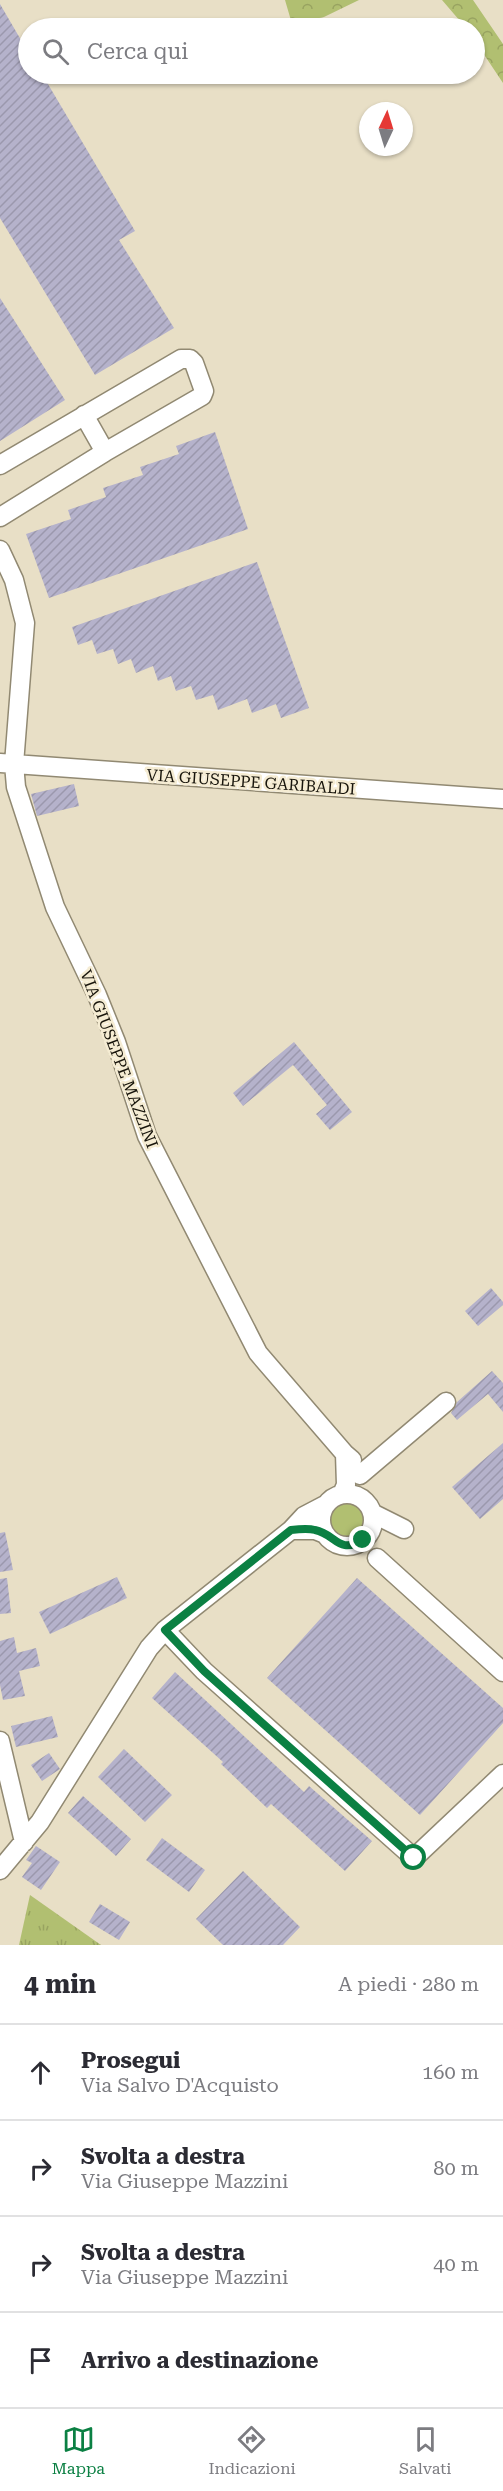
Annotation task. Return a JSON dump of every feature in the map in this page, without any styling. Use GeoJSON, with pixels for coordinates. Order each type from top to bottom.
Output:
{"type":"FeatureCollection","features":[{"type":"Feature","properties":{"kind":"street"},"geometry":{"type":"LineString","coordinates":[[0,465],[181,359],[189,358],[194,363],[204,391],[202,396],[105,452],[0,517]]}},
{"type":"Feature","properties":{"kind":"street"},"geometry":{"type":"LineString","coordinates":[[84,415],[105,452]]}},
{"type":"Feature","properties":{"kind":"street","name":"VIA GIUSEPPE MAZZINI"},"geometry":{"type":"LineString","coordinates":[[0,550],[14,580],[25,623],[7,764],[55,907],[101,1004],[147,1136],[258,1353],[356,1464],[360,1474]]}},
{"type":"Feature","properties":{"kind":"street","name":"VIA GIUSEPPE GARIBALDI"},"geometry":{"type":"LineString","coordinates":[[7,764],[503,799]]}},
{"type":"Feature","properties":{"kind":"street"},"geometry":{"type":"LineString","coordinates":[[446,1402],[360,1474],[361,1498],[367,1530],[377,1558],[503,1672]]}},
{"type":"Feature","properties":{"kind":"street"},"geometry":{"type":"LineString","coordinates":[[342,1494],[346,1485],[345,1454]]}},
{"type":"Feature","properties":{"kind":"street"},"geometry":{"type":"LineString","coordinates":[[0,1870],[40,1822],[149,1648],[165,1630],[291,1530],[304,1516],[342,1494],[352,1494],[361,1498]]}},
{"type":"Feature","properties":{"kind":"street"},"geometry":{"type":"LineString","coordinates":[[325,1505],[321,1519],[325,1534]]}},
{"type":"Feature","properties":{"kind":"street"},"geometry":{"type":"LineString","coordinates":[[291,1530],[315,1530],[325,1534],[333,1542],[345,1546],[367,1530]]}},
{"type":"Feature","properties":{"kind":"street"},"geometry":{"type":"LineString","coordinates":[[165,1630],[204,1671],[414,1858],[503,1774]]}},
{"type":"Feature","properties":{"kind":"street"},"geometry":{"type":"LineString","coordinates":[[0,1741],[24,1842]]}},
{"type":"Feature","properties":{"kind":"green space"},"geometry":{"type":"Polygon","coordinates":[[[285,0],[359,0],[324,17],[290,18],[285,0]]]}},
{"type":"Feature","properties":{"kind":"green space"},"geometry":{"type":"Polygon","coordinates":[[[442,0],[473,0],[503,44],[503,83],[485,56],[485,18],[457,18],[442,0]]]}},
{"type":"Feature","properties":{"kind":"green space"},"geometry":{"type":"Polygon","coordinates":[[[347,1502],[359,1507],[364,1519],[359,1531],[347,1536],[335,1531],[330,1519],[335,1507],[347,1502]]]}},
{"type":"Feature","properties":{"kind":"green space"},"geometry":{"type":"Polygon","coordinates":[[[30,1895],[101,1945],[19,1945],[30,1895]]]}},
{"type":"Feature","properties":{"kind":"building"},"geometry":{"type":"Polygon","coordinates":[[[0,4],[18,35],[18,84],[48,84],[135,231],[119,240],[174,328],[95,375],[0,218],[0,4]]]}},
{"type":"Feature","properties":{"kind":"building"},"geometry":{"type":"Polygon","coordinates":[[[0,298],[65,400],[0,441],[0,298]]]}},
{"type":"Feature","properties":{"kind":"building"},"geometry":{"type":"Polygon","coordinates":[[[215,432],[248,529],[49,598],[26,534],[71,519],[68,510],[106,497],[103,488],[143,475],[140,467],[179,454],[176,446],[215,432]]]}},
{"type":"Feature","properties":{"kind":"building"},"geometry":{"type":"Polygon","coordinates":[[[257,562],[309,708],[281,718],[276,704],[252,713],[247,699],[218,710],[213,695],[196,700],[191,686],[176,691],[171,676],[158,681],[153,666],[136,673],[131,659],[118,664],[113,649],[97,654],[92,640],[78,645],[72,627],[257,562]]]}},
{"type":"Feature","properties":{"kind":"building"},"geometry":{"type":"Polygon","coordinates":[[[74,784],[79,806],[37,816],[31,794],[74,784]]]}},
{"type":"Feature","properties":{"kind":"building"},"geometry":{"type":"Polygon","coordinates":[[[294,1042],[352,1112],[330,1130],[316,1114],[327,1105],[293,1065],[243,1106],[233,1093],[294,1042]]]}},
{"type":"Feature","properties":{"kind":"building"},"geometry":{"type":"Polygon","coordinates":[[[491,1288],[503,1305],[478,1326],[465,1311],[491,1288]]]}},
{"type":"Feature","properties":{"kind":"building"},"geometry":{"type":"Polygon","coordinates":[[[492,1371],[503,1383],[503,1412],[488,1394],[457,1420],[451,1413],[457,1402],[492,1371]]]}},
{"type":"Feature","properties":{"kind":"building"},"geometry":{"type":"Polygon","coordinates":[[[503,1443],[503,1499],[480,1519],[452,1487],[503,1443]]]}},
{"type":"Feature","properties":{"kind":"building"},"geometry":{"type":"Polygon","coordinates":[[[5,1532],[13,1570],[0,1572],[0,1533],[5,1532]]]}},
{"type":"Feature","properties":{"kind":"building"},"geometry":{"type":"Polygon","coordinates":[[[117,1577],[127,1598],[50,1634],[39,1612],[117,1577]]]}},
{"type":"Feature","properties":{"kind":"building"},"geometry":{"type":"Polygon","coordinates":[[[7,1578],[11,1613],[0,1614],[0,1579],[7,1578]]]}},
{"type":"Feature","properties":{"kind":"building"},"geometry":{"type":"Polygon","coordinates":[[[357,1578],[503,1708],[503,1723],[420,1815],[267,1678],[357,1578]]]}},
{"type":"Feature","properties":{"kind":"building"},"geometry":{"type":"Polygon","coordinates":[[[14,1637],[17,1653],[36,1648],[40,1666],[19,1671],[25,1696],[3,1700],[0,1685],[0,1641],[14,1637]]]}},
{"type":"Feature","properties":{"kind":"building"},"geometry":{"type":"Polygon","coordinates":[[[175,1672],[304,1792],[309,1786],[372,1841],[345,1871],[271,1804],[267,1808],[221,1764],[223,1762],[152,1698],[175,1672]]]}},
{"type":"Feature","properties":{"kind":"building"},"geometry":{"type":"Polygon","coordinates":[[[52,1716],[58,1737],[16,1747],[11,1726],[52,1716]]]}},
{"type":"Feature","properties":{"kind":"building"},"geometry":{"type":"Polygon","coordinates":[[[124,1749],[172,1795],[145,1822],[98,1777],[124,1749]]]}},
{"type":"Feature","properties":{"kind":"building"},"geometry":{"type":"Polygon","coordinates":[[[49,1753],[60,1769],[42,1781],[31,1765],[49,1753]]]}},
{"type":"Feature","properties":{"kind":"building"},"geometry":{"type":"Polygon","coordinates":[[[83,1796],[131,1839],[116,1856],[68,1813],[83,1796]]]}},
{"type":"Feature","properties":{"kind":"building"},"geometry":{"type":"Polygon","coordinates":[[[162,1838],[205,1870],[189,1892],[146,1860],[162,1838]]]}},
{"type":"Feature","properties":{"kind":"building"},"geometry":{"type":"Polygon","coordinates":[[[36,1846],[60,1862],[41,1890],[22,1877],[32,1863],[26,1860],[36,1846]]]}},
{"type":"Feature","properties":{"kind":"building"},"geometry":{"type":"Polygon","coordinates":[[[243,1871],[300,1927],[283,1945],[223,1945],[196,1919],[243,1871]]]}},
{"type":"Feature","properties":{"kind":"building"},"geometry":{"type":"Polygon","coordinates":[[[100,1904],[130,1922],[119,1940],[89,1922],[100,1904]]]}},
{"type":"Feature","properties":{"kind":"route"},"geometry":{"type":"LineString","coordinates":[[363,1540],[345,1546],[333,1542],[325,1534],[315,1530],[291,1530],[165,1630],[204,1671],[414,1858]]}}]}
